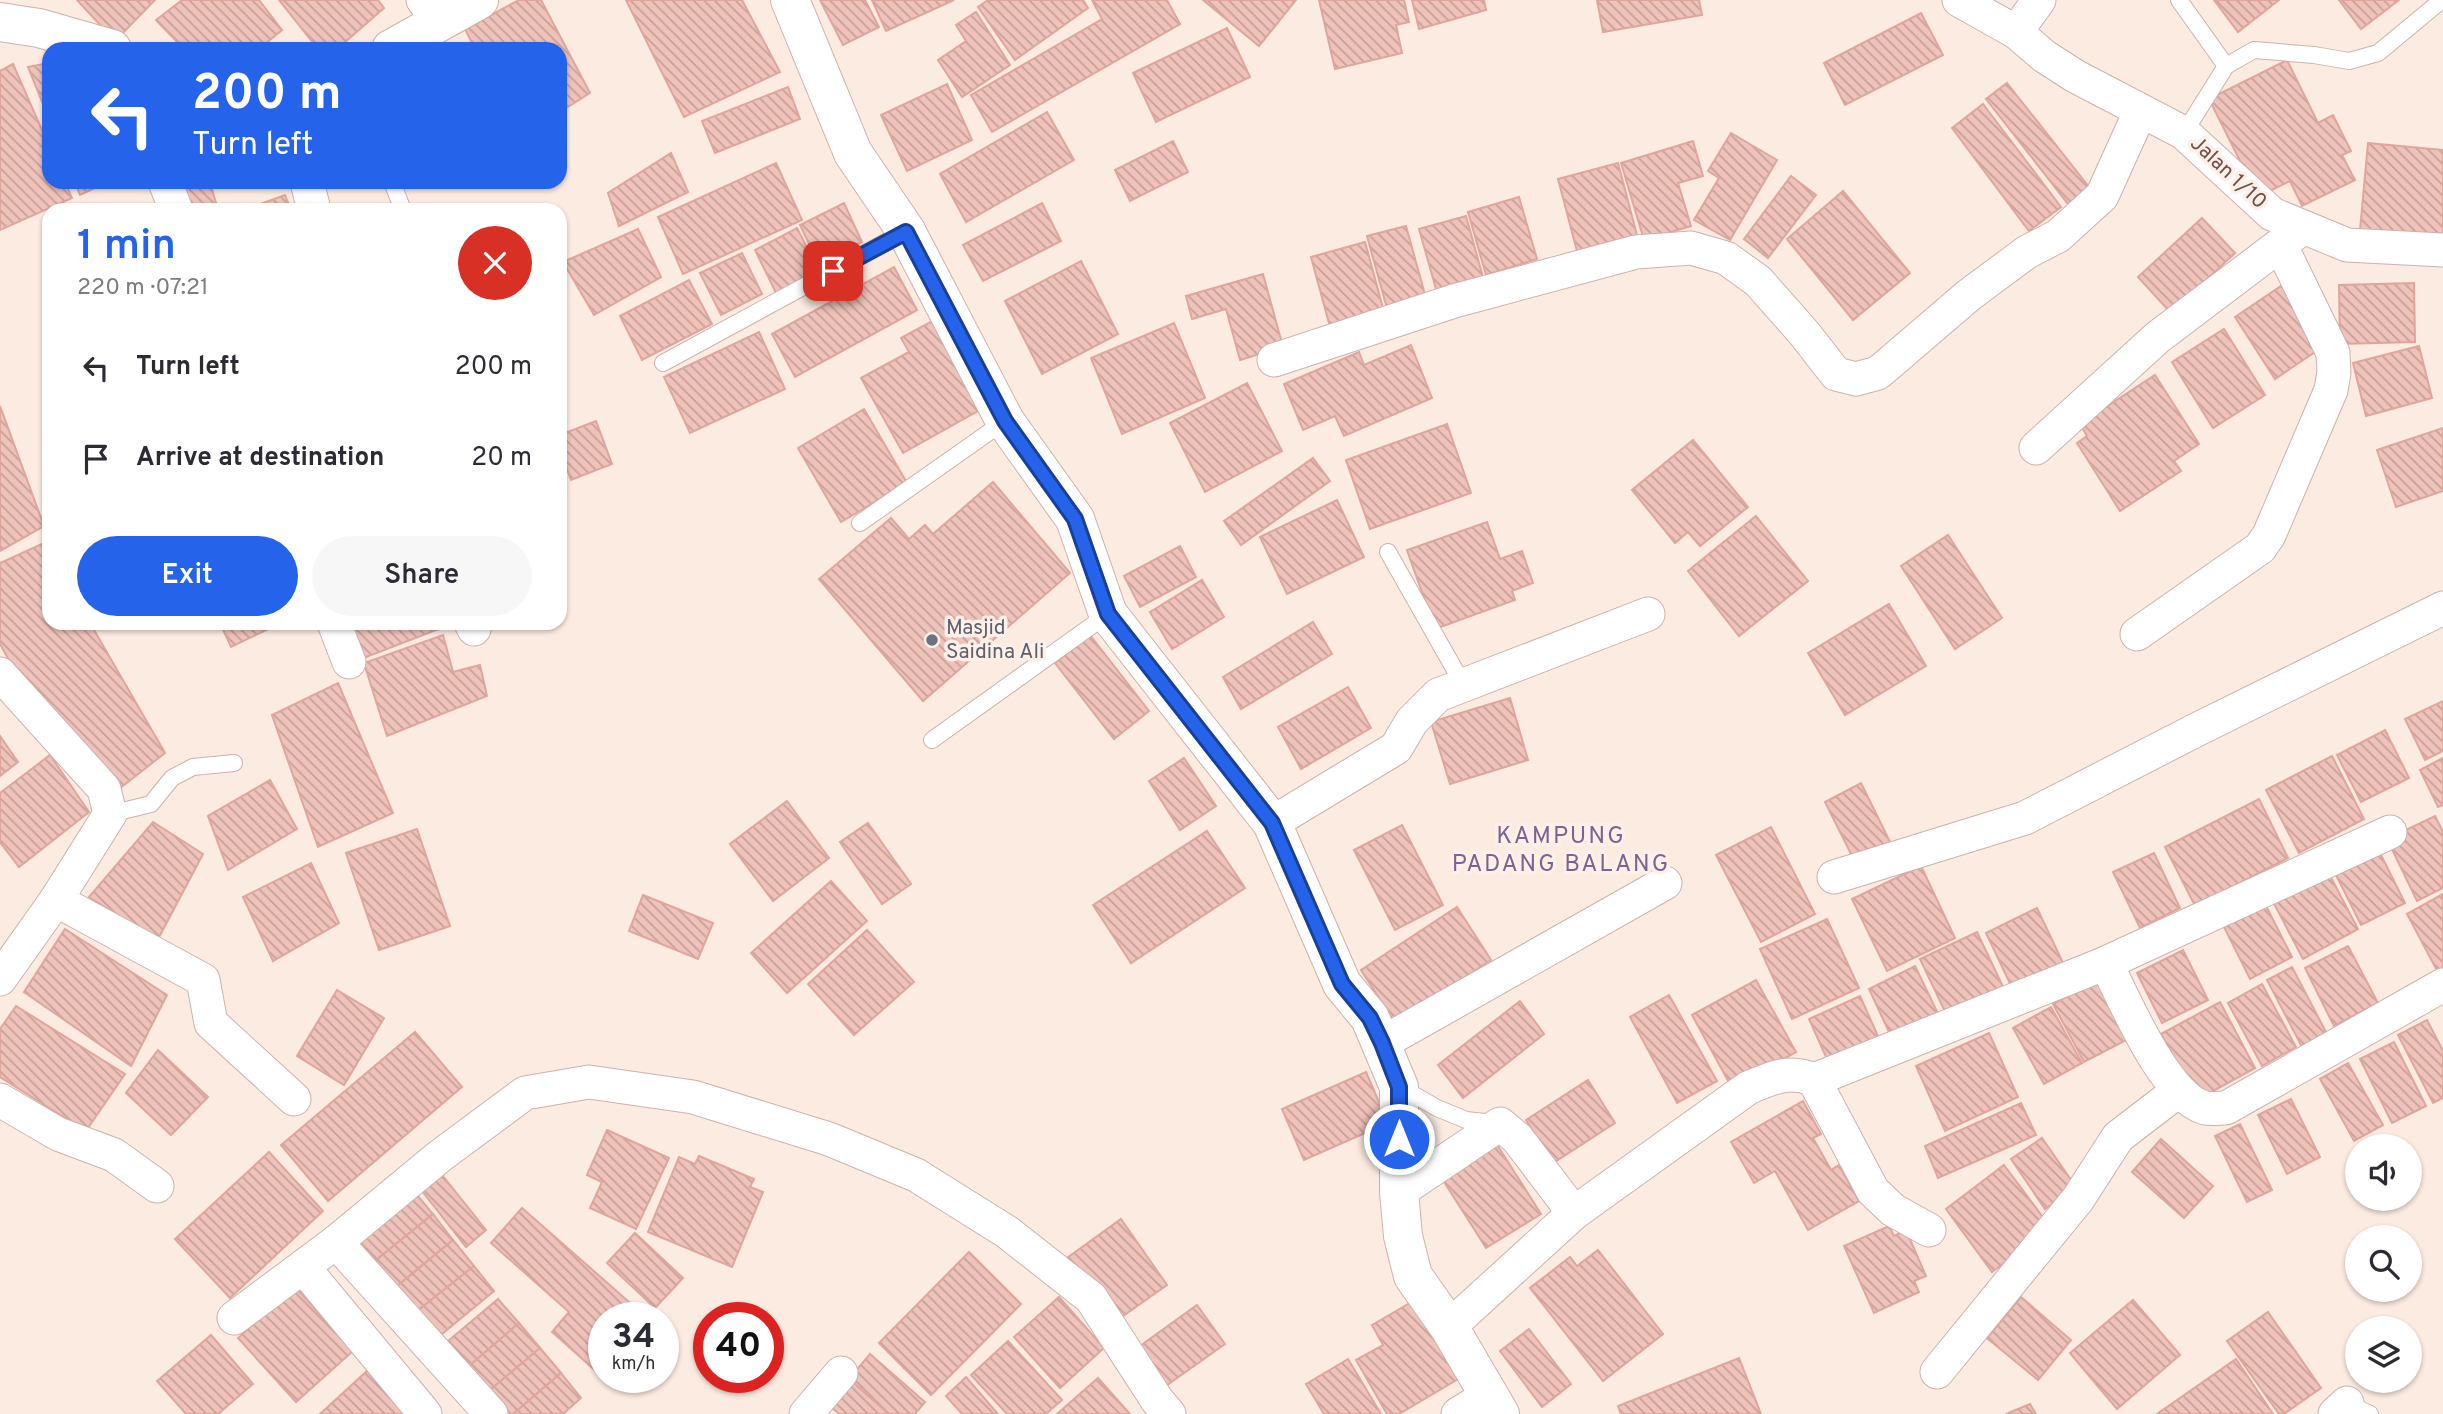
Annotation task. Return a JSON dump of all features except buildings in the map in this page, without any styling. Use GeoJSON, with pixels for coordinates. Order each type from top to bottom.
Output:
{"type":"FeatureCollection","features":[{"type":"Feature","properties":{"kind":"street"},"geometry":{"type":"LineString","coordinates":[[399,42],[431,12],[479,0]]}},
{"type":"Feature","properties":{"kind":"street"},"geometry":{"type":"LineString","coordinates":[[790,0],[853,153],[906,232],[1005,421],[1075,519],[1108,614],[1272,823],[1342,984],[1370,1018],[1399,1087],[1399,1192],[1403,1236],[1413,1276],[1449,1327],[1482,1408]]}},
{"type":"Feature","properties":{"kind":"street","name":"Jalan 1/10"},"geometry":{"type":"LineString","coordinates":[[1959,0],[2016,32],[2075,76],[2185,133],[2272,214],[2291,237],[2347,245],[2443,250]]}},
{"type":"Feature","properties":{"kind":"street"},"geometry":{"type":"LineString","coordinates":[[2016,32],[2039,0]]}},
{"type":"Feature","properties":{"kind":"street"},"geometry":{"type":"LineString","coordinates":[[0,22],[39,28],[88,42]]}},
{"type":"Feature","properties":{"kind":"street"},"geometry":{"type":"LineString","coordinates":[[1274,360],[1454,301],[1636,252],[1691,248],[1726,258],[1758,281],[1836,374],[1856,379],[1878,373],[1969,295],[2027,252],[2058,236],[2102,196],[2140,112]]}},
{"type":"Feature","properties":{"kind":"street"},"geometry":{"type":"LineString","coordinates":[[2036,448],[2158,337],[2291,237],[2333,353],[2334,372],[2330,390],[2269,535],[2260,548],[2137,634]]}},
{"type":"Feature","properties":{"kind":"street"},"geometry":{"type":"LineString","coordinates":[[1835,877],[2025,818],[2443,608]]}},
{"type":"Feature","properties":{"kind":"street"},"geometry":{"type":"LineString","coordinates":[[1272,823],[1396,748],[1412,721],[1438,695],[1648,614]]}},
{"type":"Feature","properties":{"kind":"street"},"geometry":{"type":"LineString","coordinates":[[337,630],[349,662]]}},
{"type":"Feature","properties":{"kind":"street"},"geometry":{"type":"LineString","coordinates":[[0,674],[104,789],[110,814],[56,900],[0,978]]}},
{"type":"Feature","properties":{"kind":"street"},"geometry":{"type":"LineString","coordinates":[[1814,1080],[2106,963],[2390,832]]}},
{"type":"Feature","properties":{"kind":"street"},"geometry":{"type":"LineString","coordinates":[[1382,1043],[1665,883]]}},
{"type":"Feature","properties":{"kind":"street"},"geometry":{"type":"LineString","coordinates":[[56,900],[203,980],[211,1023],[294,1099]]}},
{"type":"Feature","properties":{"kind":"street"},"geometry":{"type":"LineString","coordinates":[[2106,963],[2154,1056],[2178,1091],[2204,1108],[2226,1108],[2443,985]]}},
{"type":"Feature","properties":{"kind":"street"},"geometry":{"type":"LineString","coordinates":[[1449,1327],[1574,1213],[1748,1088],[1777,1076],[1801,1074],[1814,1080],[1873,1191],[1893,1210],[1929,1230]]}},
{"type":"Feature","properties":{"kind":"street"},"geometry":{"type":"LineString","coordinates":[[234,1318],[337,1242],[440,1156],[525,1093],[589,1082],[693,1097],[829,1139],[916,1175],[1007,1232],[1091,1298],[1157,1400],[1169,1414]]}},
{"type":"Feature","properties":{"kind":"street"},"geometry":{"type":"LineString","coordinates":[[1937,1372],[2078,1199],[2118,1137],[2178,1091]]}},
{"type":"Feature","properties":{"kind":"street"},"geometry":{"type":"LineString","coordinates":[[0,1100],[58,1134],[114,1155],[157,1186]]}},
{"type":"Feature","properties":{"kind":"street"},"geometry":{"type":"LineString","coordinates":[[1399,1192],[1500,1124],[1517,1138],[1574,1213]]}},
{"type":"Feature","properties":{"kind":"street"},"geometry":{"type":"LineString","coordinates":[[337,1242],[491,1414]]}},
{"type":"Feature","properties":{"kind":"street"},"geometry":{"type":"LineString","coordinates":[[303,1267],[425,1414]]}},
{"type":"Feature","properties":{"kind":"street"},"geometry":{"type":"LineString","coordinates":[[806,1414],[841,1373]]}},
{"type":"Feature","properties":{"kind":"lane"},"geometry":{"type":"LineString","coordinates":[[2179,0],[2226,66]]}},
{"type":"Feature","properties":{"kind":"lane"},"geometry":{"type":"LineString","coordinates":[[2185,133],[2226,66],[2254,50],[2349,61],[2378,53],[2442,0]]}},
{"type":"Feature","properties":{"kind":"lane"},"geometry":{"type":"LineString","coordinates":[[663,363],[906,232]]}},
{"type":"Feature","properties":{"kind":"lane"},"geometry":{"type":"LineString","coordinates":[[860,523],[1005,421]]}},
{"type":"Feature","properties":{"kind":"lane"},"geometry":{"type":"LineString","coordinates":[[1388,552],[1464,686]]}},
{"type":"Feature","properties":{"kind":"lane"},"geometry":{"type":"LineString","coordinates":[[932,740],[1108,614]]}},
{"type":"Feature","properties":{"kind":"lane"},"geometry":{"type":"LineString","coordinates":[[110,814],[151,804],[172,778],[193,767],[234,763]]}},
{"type":"Feature","properties":{"kind":"lane"},"geometry":{"type":"LineString","coordinates":[[1399,1087],[1466,1120],[1500,1124]]}},
{"type":"Feature","properties":{"kind":"place","name":"Masjid Saidina Ali"},"geometry":{"type":"Point","coordinates":[932,640]}},
{"type":"Feature","properties":{"kind":"district","name":"KAMPUNG PADANG BALANG"},"geometry":{"type":"Point","coordinates":[1561,851]}},
{"type":"Feature","properties":{"kind":"route"},"geometry":{"type":"LineString","coordinates":[[833,271],[906,232],[1005,421],[1075,519],[1108,614],[1272,823],[1342,984],[1370,1018],[1382,1043],[1399,1087],[1399,1139]]}}]}
